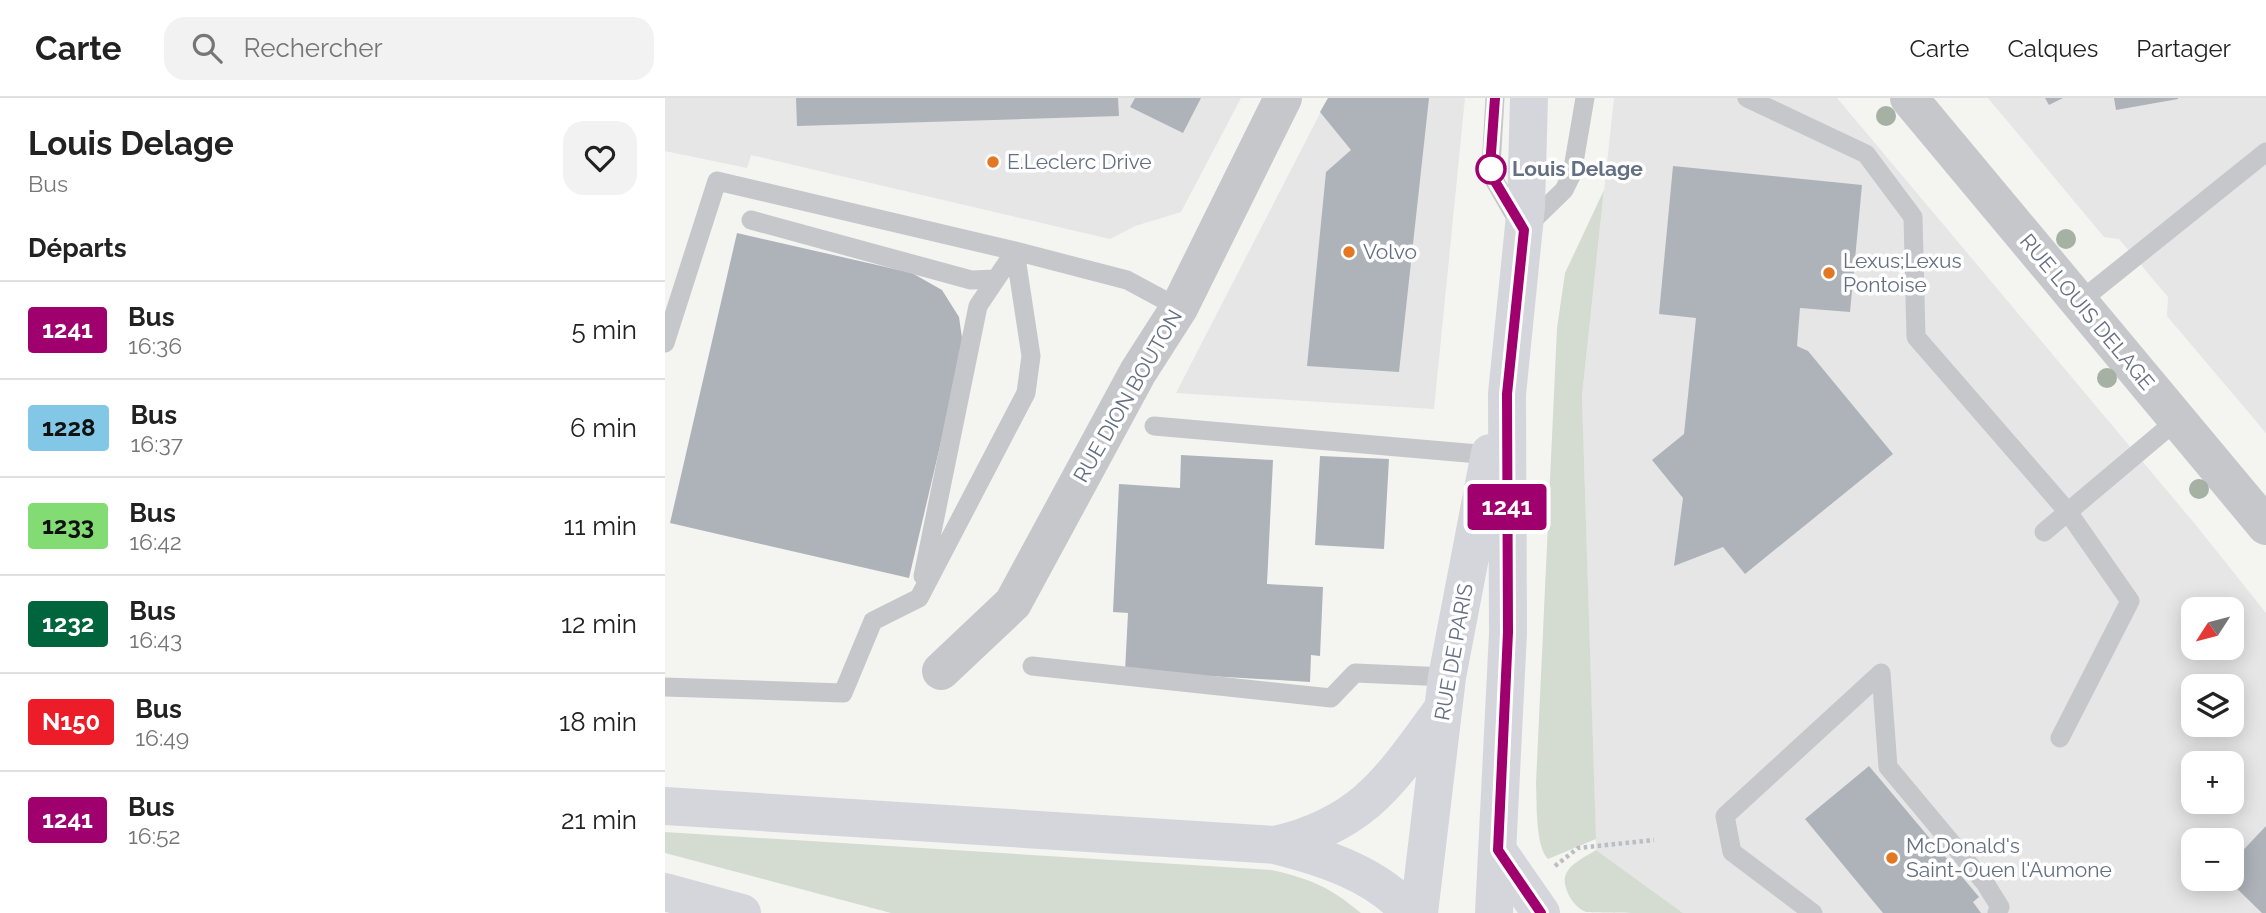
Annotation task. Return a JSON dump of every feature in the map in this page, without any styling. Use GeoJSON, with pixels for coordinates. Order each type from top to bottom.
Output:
{"type":"FeatureCollection","features":[{"type":"Feature","properties":{"kind":"main road","name":"RUE DE PARIS"},"geometry":{"type":"LineString","coordinates":[[1493,913],[1508,632],[1507,394],[1525,218],[1529,98]]}},
{"type":"Feature","properties":{"kind":"main road","name":"RUE DE PARIS"},"geometry":{"type":"LineString","coordinates":[[1525,218],[1554,98]]}},
{"type":"Feature","properties":{"kind":"main road","name":"RUE DE PARIS"},"geometry":{"type":"LineString","coordinates":[[1419,913],[1445,693],[1490,455],[1507,394]]}},
{"type":"Feature","properties":{"kind":"main road"},"geometry":{"type":"LineString","coordinates":[[1275,845],[1315,835],[1364,805],[1399,768],[1445,693]]}},
{"type":"Feature","properties":{"kind":"main road"},"geometry":{"type":"LineString","coordinates":[[665,806],[1275,845],[1331,862],[1375,883],[1395,897],[1410,913]]}},
{"type":"Feature","properties":{"kind":"main road"},"geometry":{"type":"LineString","coordinates":[[1498,850],[1533,902]]}},
{"type":"Feature","properties":{"kind":"main road"},"geometry":{"type":"LineString","coordinates":[[665,892],[742,913]]}},
{"type":"Feature","properties":{"kind":"street","name":"RUE DION BOUTON"},"geometry":{"type":"LineString","coordinates":[[941,671],[1013,603],[1138,373],[1179,308],[1283,98]]}},
{"type":"Feature","properties":{"kind":"street","name":"RUE LOUIS DELAGE"},"geometry":{"type":"LineString","coordinates":[[1909,98],[2177,420],[2264,518]]}},
{"type":"Feature","properties":{"kind":"lane"},"geometry":{"type":"LineString","coordinates":[[1495,98],[1490,167],[1493,178],[1525,218],[1564,190],[1572,174],[1585,98]]}},
{"type":"Feature","properties":{"kind":"lane"},"geometry":{"type":"LineString","coordinates":[[1747,98],[1866,154],[1913,217],[1916,337],[2068,512],[2130,601],[2060,738]]}},
{"type":"Feature","properties":{"kind":"lane"},"geometry":{"type":"LineString","coordinates":[[2079,302],[2266,152]]}},
{"type":"Feature","properties":{"kind":"lane"},"geometry":{"type":"LineString","coordinates":[[665,343],[717,181],[1127,280],[1179,308]]}},
{"type":"Feature","properties":{"kind":"lane"},"geometry":{"type":"LineString","coordinates":[[751,220],[971,280],[996,279]]}},
{"type":"Feature","properties":{"kind":"lane"},"geometry":{"type":"LineString","coordinates":[[919,598],[978,306],[1015,251]]}},
{"type":"Feature","properties":{"kind":"lane"},"geometry":{"type":"LineString","coordinates":[[665,687],[843,693],[873,621],[919,598],[1026,393],[1031,356],[1015,251]]}},
{"type":"Feature","properties":{"kind":"lane"},"geometry":{"type":"LineString","coordinates":[[2044,532],[2177,420]]}},
{"type":"Feature","properties":{"kind":"lane"},"geometry":{"type":"LineString","coordinates":[[1154,426],[1490,455]]}},
{"type":"Feature","properties":{"kind":"lane"},"geometry":{"type":"LineString","coordinates":[[1032,666],[1331,698],[1355,673],[1445,693]]}},
{"type":"Feature","properties":{"kind":"lane"},"geometry":{"type":"LineString","coordinates":[[1814,911],[1732,852],[1725,816],[1881,673],[1888,767],[1985,883],[2000,907],[1997,913]]}},
{"type":"Feature","properties":{"kind":"path"},"geometry":{"type":"LineString","coordinates":[[1533,902],[1578,848],[1654,840]]}},
{"type":"Feature","properties":{"kind":"shaded area","name":"E.Leclerc Drive"},"geometry":{"type":"Polygon","coordinates":[[[665,98],[1241,98],[1181,212],[1135,226],[1110,239],[751,155],[747,168],[665,151],[665,98]]]}},
{"type":"Feature","properties":{"kind":"shaded area","name":"Volvo"},"geometry":{"type":"Polygon","coordinates":[[[1328,98],[1465,98],[1434,409],[1176,393],[1328,98]]]}},
{"type":"Feature","properties":{"kind":"shaded area"},"geometry":{"type":"Polygon","coordinates":[[[1614,98],[1837,98],[2195,524],[2266,613],[2266,913],[1683,913],[1596,850],[1582,396],[1614,98]]]}},
{"type":"Feature","properties":{"kind":"shaded area"},"geometry":{"type":"Polygon","coordinates":[[[1988,98],[2266,98],[2266,433],[2167,316],[2168,297],[2119,239],[2104,237],[1988,98]]]}},
{"type":"Feature","properties":{"kind":"shaded area"},"geometry":{"type":"Polygon","coordinates":[[[1604,190],[1582,396],[1596,839],[1548,859],[1539,834],[1536,783],[1557,328],[1565,273],[1604,190]]]}},
{"type":"Feature","properties":{"kind":"shaded area"},"geometry":{"type":"Polygon","coordinates":[[[665,832],[1272,870],[1319,885],[1361,913],[891,913],[665,853],[665,832]]]}},
{"type":"Feature","properties":{"kind":"shaded area"},"geometry":{"type":"Polygon","coordinates":[[[1596,850],[1683,913],[1586,912],[1579,908],[1567,892],[1566,875],[1573,865],[1596,850]]]}},
{"type":"Feature","properties":{"kind":"building"},"geometry":{"type":"Polygon","coordinates":[[[796,98],[1118,98],[1119,116],[797,126],[796,98]]]}},
{"type":"Feature","properties":{"kind":"building"},"geometry":{"type":"Polygon","coordinates":[[[1135,98],[1201,98],[1183,133],[1130,107],[1135,98]]]}},
{"type":"Feature","properties":{"kind":"building"},"geometry":{"type":"Polygon","coordinates":[[[1328,98],[1429,98],[1399,372],[1307,366],[1326,172],[1351,150],[1320,112],[1328,98]]]}},
{"type":"Feature","properties":{"kind":"building"},"geometry":{"type":"Polygon","coordinates":[[[2045,98],[2063,98],[2049,105],[2045,98]]]}},
{"type":"Feature","properties":{"kind":"building"},"geometry":{"type":"Polygon","coordinates":[[[2114,98],[2178,98],[2178,99],[2116,110],[2114,98]]]}},
{"type":"Feature","properties":{"kind":"building"},"geometry":{"type":"Polygon","coordinates":[[[1673,166],[1862,185],[1850,312],[1800,308],[1797,346],[1808,351],[1893,454],[1745,574],[1723,547],[1674,566],[1683,498],[1652,460],[1684,434],[1696,318],[1659,314],[1673,166]]]}},
{"type":"Feature","properties":{"kind":"building"},"geometry":{"type":"Polygon","coordinates":[[[737,233],[912,273],[942,290],[959,317],[962,338],[960,361],[909,578],[670,523],[737,233]]]}},
{"type":"Feature","properties":{"kind":"building"},"geometry":{"type":"Polygon","coordinates":[[[1181,455],[1273,460],[1267,584],[1323,587],[1320,656],[1311,655],[1310,682],[1125,671],[1128,613],[1113,612],[1119,484],[1180,488],[1181,455]]]}},
{"type":"Feature","properties":{"kind":"building"},"geometry":{"type":"Polygon","coordinates":[[[1320,456],[1389,459],[1384,549],[1315,545],[1320,456]]]}},
{"type":"Feature","properties":{"kind":"building","name":"McDonald's Saint-Ouen l'Aumone"},"geometry":{"type":"Polygon","coordinates":[[[1869,766],[1979,897],[1973,902],[1981,913],[1883,913],[1805,819],[1869,766]]]}},
{"type":"Feature","properties":{"kind":"building"},"geometry":{"type":"Polygon","coordinates":[[[2266,826],[2266,913],[2262,913],[2239,891],[2244,891],[2244,849],[2266,826]]]}},
{"type":"Feature","properties":{"kind":"bus line","name":"1241"},"geometry":{"type":"LineString","coordinates":[[1495,98],[1490,167],[1493,178],[1524,230],[1507,394],[1508,632],[1498,850],[1541,913]]}},
{"type":"Feature","properties":{"kind":"place","name":"E.Leclerc Drive"},"geometry":{"type":"Point","coordinates":[993,162]}},
{"type":"Feature","properties":{"kind":"place","name":"Louis Delage"},"geometry":{"type":"Point","coordinates":[1491,169]}},
{"type":"Feature","properties":{"kind":"place","name":"Volvo"},"geometry":{"type":"Point","coordinates":[1349,252]}},
{"type":"Feature","properties":{"kind":"place","name":"Lexus;Lexus Pontoise"},"geometry":{"type":"Point","coordinates":[1829,273]}},
{"type":"Feature","properties":{"kind":"place","name":"McDonald's Saint-Ouen l'Aumone"},"geometry":{"type":"Point","coordinates":[1892,858]}}]}
